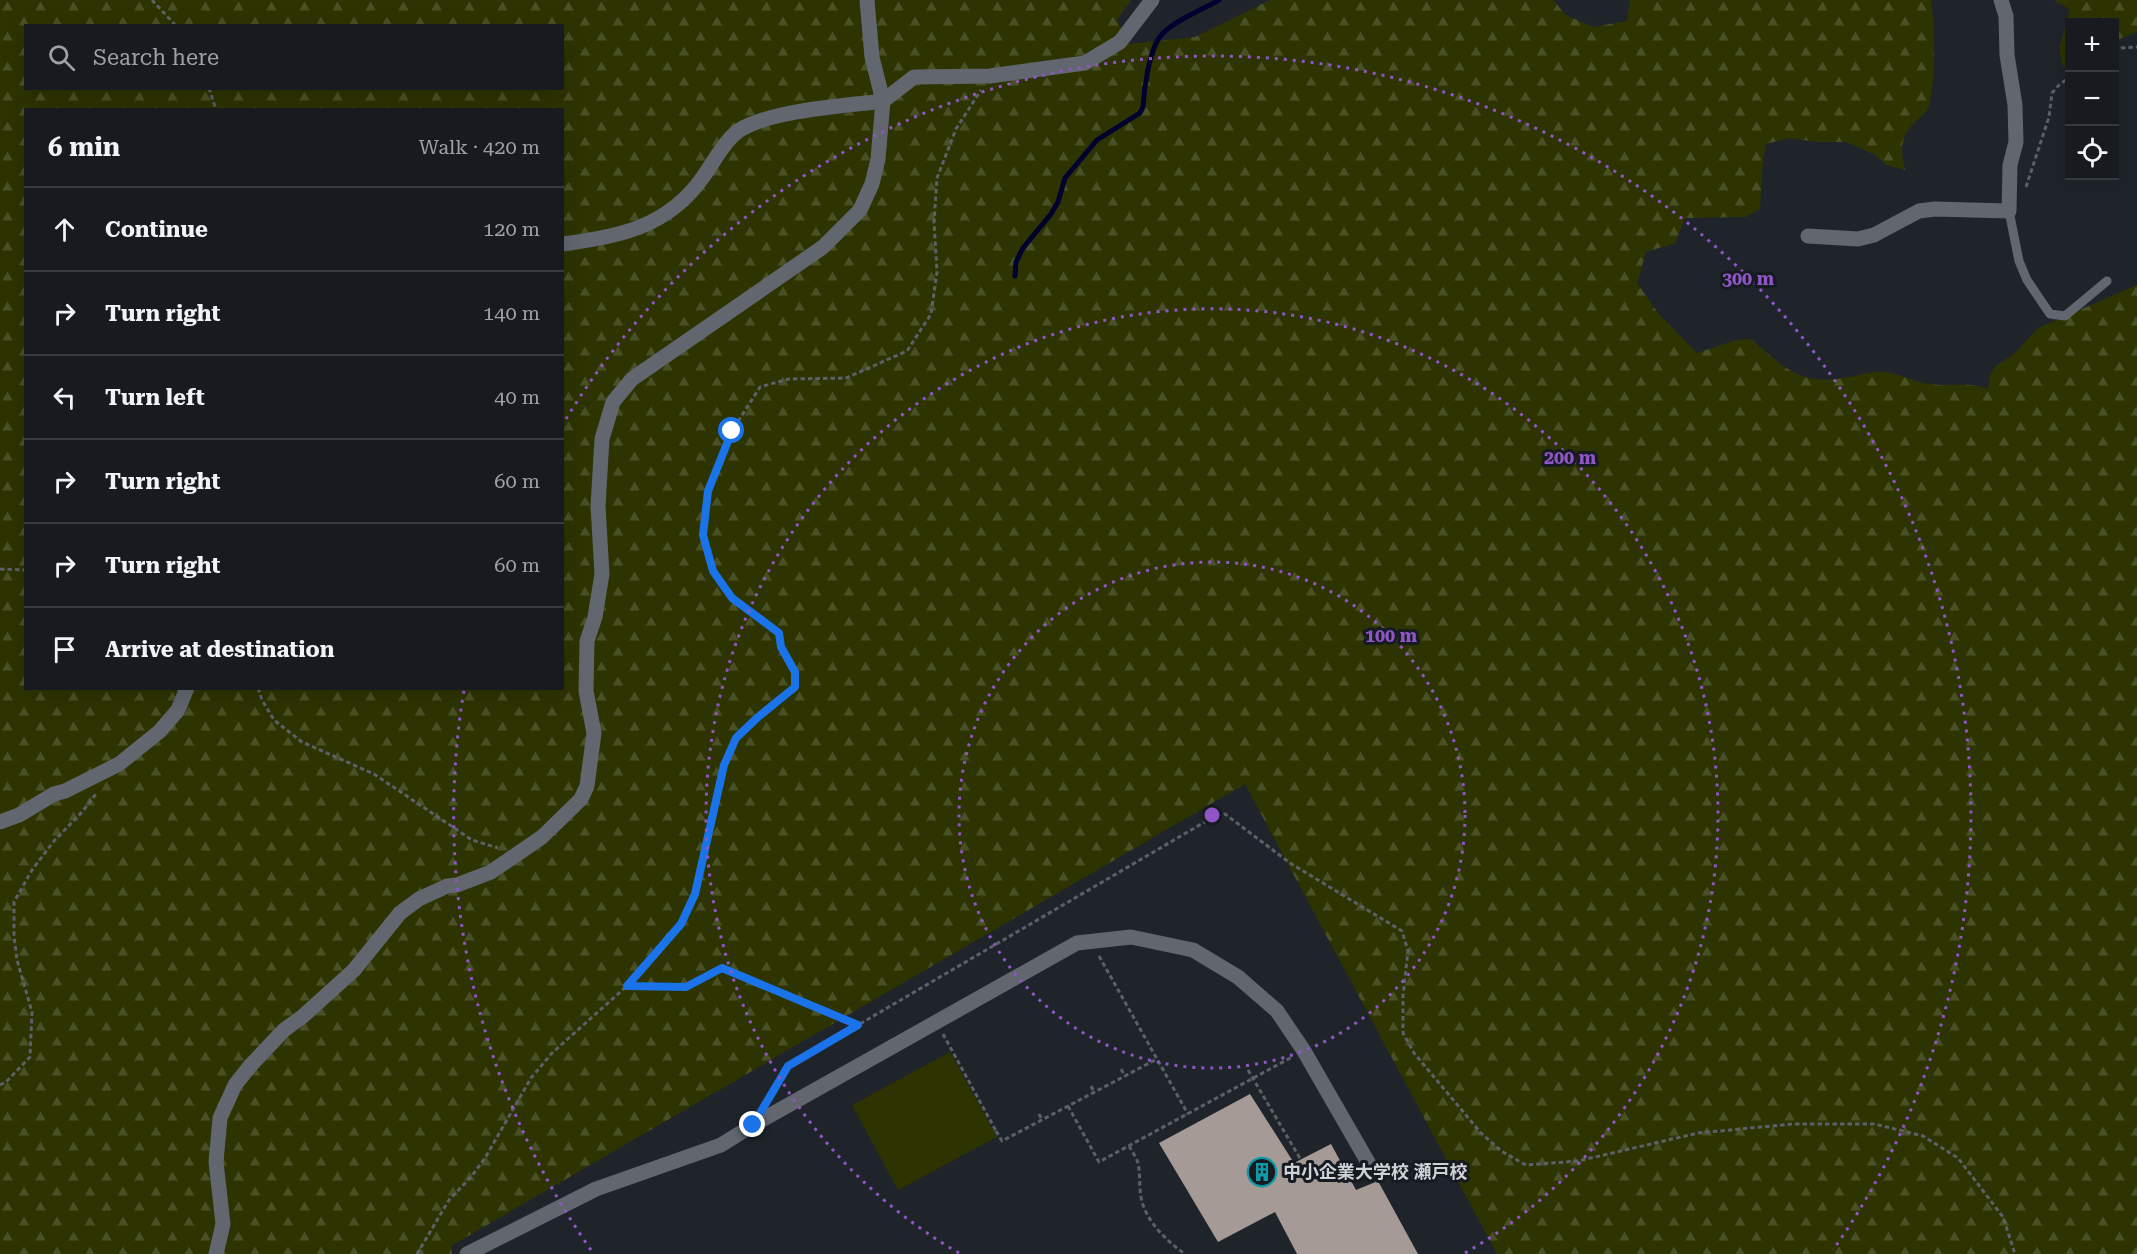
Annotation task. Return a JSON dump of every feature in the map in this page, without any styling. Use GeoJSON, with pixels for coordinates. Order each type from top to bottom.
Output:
{"type":"FeatureCollection","features":[{"type":"Feature","properties":{"kind":"street"},"geometry":{"type":"LineString","coordinates":[[216,1254],[223,1224],[216,1162],[220,1118],[236,1085],[250,1066],[285,1030],[354,970],[400,913],[419,899],[447,886],[491,872],[542,837],[581,799],[587,786],[594,733],[586,691],[587,641],[596,617],[602,574],[598,506],[602,439],[613,402],[632,379],[823,247],[860,210],[872,184],[878,159],[883,101],[872,57],[867,0]]}},
{"type":"Feature","properties":{"kind":"street"},"geometry":{"type":"LineString","coordinates":[[564,244],[598,239],[633,230],[673,211],[692,192],[733,135],[744,128],[802,112],[883,101],[914,77],[990,76],[1084,63],[1120,42],[1152,0]]}},
{"type":"Feature","properties":{"kind":"street"},"geometry":{"type":"LineString","coordinates":[[1808,236],[1858,239],[1874,236],[1919,211],[2010,204],[2010,165],[2016,142],[2015,105],[2007,55],[2006,16],[2001,0]]}},
{"type":"Feature","properties":{"kind":"street"},"geometry":{"type":"LineString","coordinates":[[0,822],[19,815],[54,794],[65,791],[119,764],[160,731],[178,710],[186,690]]}},
{"type":"Feature","properties":{"kind":"street"},"geometry":{"type":"LineString","coordinates":[[467,1254],[596,1189],[721,1145],[1077,944],[1090,941],[1131,937],[1193,950],[1238,977],[1277,1011],[1304,1051],[1369,1164]]}},
{"type":"Feature","properties":{"kind":"lane"},"geometry":{"type":"LineString","coordinates":[[2010,204],[2019,261],[2027,280],[2050,314],[2065,316],[2107,281]]}},
{"type":"Feature","properties":{"kind":"path"},"geometry":{"type":"LineString","coordinates":[[152,0],[174,24]]}},
{"type":"Feature","properties":{"kind":"path"},"geometry":{"type":"LineString","coordinates":[[2119,49],[2137,47]]}},
{"type":"Feature","properties":{"kind":"path"},"geometry":{"type":"LineString","coordinates":[[417,1254],[449,1200],[485,1158],[531,1078],[552,1053],[627,986],[681,924],[695,894],[724,765],[736,738],[795,687],[795,672],[781,647],[779,633],[732,598],[713,571],[703,535],[708,491],[732,431],[760,387],[789,379],[846,378],[907,351],[931,314],[937,272],[934,222],[937,178],[956,129],[990,76]]}},
{"type":"Feature","properties":{"kind":"path"},"geometry":{"type":"LineString","coordinates":[[2010,204],[2027,185],[2049,117],[2052,93],[2065,81]]}},
{"type":"Feature","properties":{"kind":"path"},"geometry":{"type":"LineString","coordinates":[[210,90],[215,108]]}},
{"type":"Feature","properties":{"kind":"path"},"geometry":{"type":"LineString","coordinates":[[0,569],[24,570]]}},
{"type":"Feature","properties":{"kind":"path"},"geometry":{"type":"LineString","coordinates":[[259,690],[274,720],[302,742],[374,774],[472,840],[517,855]]}},
{"type":"Feature","properties":{"kind":"path"},"geometry":{"type":"LineString","coordinates":[[0,1085],[6,1082],[30,1057],[32,1012],[17,960],[14,902],[32,870],[54,841],[97,793]]}},
{"type":"Feature","properties":{"kind":"path"},"geometry":{"type":"LineString","coordinates":[[767,1101],[788,1066],[1215,816],[1225,814],[1290,863],[1402,931],[1408,951],[1403,996],[1403,1033],[1414,1053],[1480,1132],[1501,1151],[1526,1165],[1578,1161],[1698,1132],[1793,1124],[1875,1124],[1923,1136],[1958,1158],[2003,1217],[2015,1254]]}},
{"type":"Feature","properties":{"kind":"path"},"geometry":{"type":"LineString","coordinates":[[1090,941],[1188,1114]]}},
{"type":"Feature","properties":{"kind":"path"},"geometry":{"type":"LineString","coordinates":[[627,986],[686,987],[722,968],[858,1025]]}},
{"type":"Feature","properties":{"kind":"path"},"geometry":{"type":"LineString","coordinates":[[937,1022],[1002,1141],[1157,1059]]}},
{"type":"Feature","properties":{"kind":"path"},"geometry":{"type":"LineString","coordinates":[[1068,1106],[1099,1162],[1304,1051]]}},
{"type":"Feature","properties":{"kind":"path"},"geometry":{"type":"LineString","coordinates":[[1121,1070],[1125,1076]]}},
{"type":"Feature","properties":{"kind":"path"},"geometry":{"type":"LineString","coordinates":[[1248,1070],[1300,1160]]}},
{"type":"Feature","properties":{"kind":"path"},"geometry":{"type":"LineString","coordinates":[[1091,1086],[1094,1092]]}},
{"type":"Feature","properties":{"kind":"path"},"geometry":{"type":"LineString","coordinates":[[1039,1114],[1042,1120]]}},
{"type":"Feature","properties":{"kind":"path"},"geometry":{"type":"LineString","coordinates":[[1129,1146],[1138,1163],[1143,1206],[1170,1244],[1185,1254]]}},
{"type":"Feature","properties":{"kind":"green space"},"geometry":{"type":"Polygon","coordinates":[[[0,0],[1131,0],[1117,20],[1129,44],[1195,37],[1270,0],[1553,0],[1566,15],[1593,27],[1627,21],[1630,0],[1931,0],[1933,82],[1927,110],[1911,126],[1904,137],[1902,155],[1905,170],[1886,165],[1875,155],[1846,142],[1817,142],[1790,138],[1766,144],[1760,209],[1746,217],[1685,218],[1675,243],[1646,252],[1637,283],[1658,313],[1697,353],[1736,340],[1751,339],[1793,372],[1815,379],[1844,378],[1884,372],[1929,384],[1973,385],[1988,389],[1990,375],[1996,366],[2014,354],[2038,328],[2137,285],[2137,1254],[1497,1254],[1245,784],[451,1246],[452,1254],[0,1254],[0,0]]]}},
{"type":"Feature","properties":{"kind":"green space"},"geometry":{"type":"Polygon","coordinates":[[[2054,0],[2137,0],[2137,32],[2119,39],[2119,18],[2068,18],[2070,10],[2054,0]]]}},
{"type":"Feature","properties":{"kind":"green space"},"geometry":{"type":"Polygon","coordinates":[[[2065,27],[2065,66],[2063,67],[2059,48],[2065,27]]]}},
{"type":"Feature","properties":{"kind":"green space"},"geometry":{"type":"Polygon","coordinates":[[[950,1052],[997,1137],[898,1190],[852,1105],[950,1052]]]}},
{"type":"Feature","properties":{"kind":"building","name":"中小企業大学校 瀬戸校"},"geometry":{"type":"Polygon","coordinates":[[[1250,1094],[1294,1163],[1331,1144],[1356,1190],[1378,1181],[1418,1254],[1297,1254],[1275,1212],[1218,1242],[1159,1143],[1250,1094]]]}},
{"type":"Feature","properties":{"kind":"waterway"},"geometry":{"type":"LineString","coordinates":[[1015,276],[1016,262],[1023,248],[1051,214],[1058,202],[1065,178],[1097,140],[1140,113],[1150,62],[1159,38],[1170,27],[1219,0]]}},
{"type":"Feature","properties":{"kind":"place","name":"中小企業大学校 瀬戸校"},"geometry":{"type":"Point","coordinates":[1262,1172]}},
{"type":"Feature","properties":{"kind":"route"},"geometry":{"type":"LineString","coordinates":[[732,431],[708,491],[703,535],[713,571],[732,598],[779,633],[781,647],[795,672],[795,687],[736,738],[724,765],[695,894],[681,924],[627,986],[686,987],[722,968],[858,1025],[788,1066],[753,1125]]}}]}
